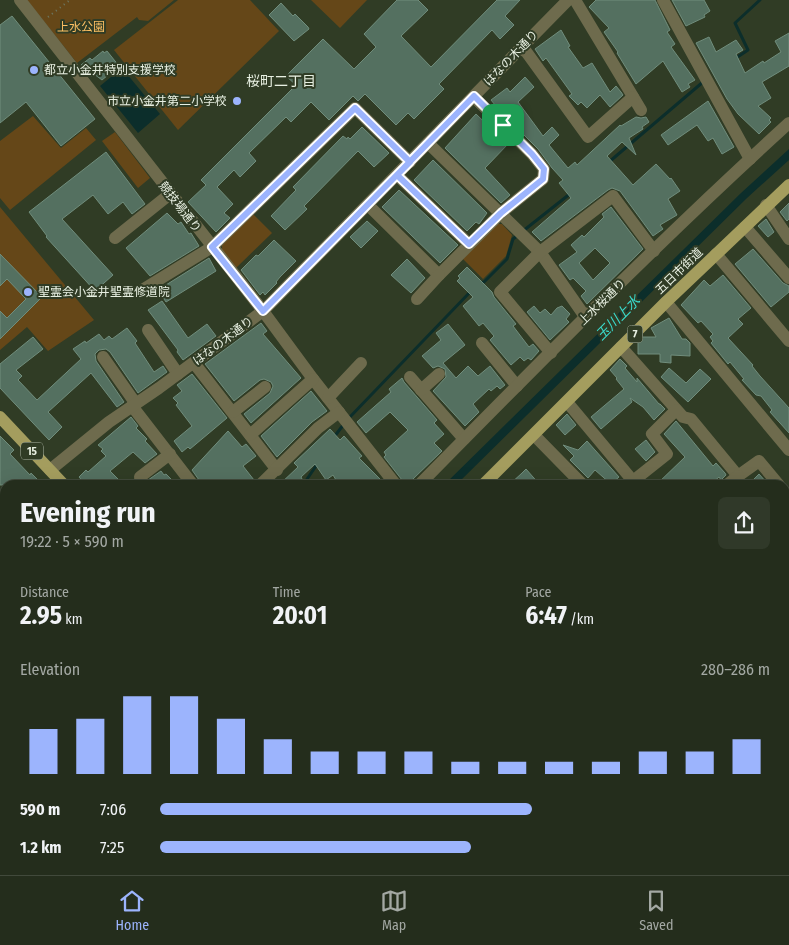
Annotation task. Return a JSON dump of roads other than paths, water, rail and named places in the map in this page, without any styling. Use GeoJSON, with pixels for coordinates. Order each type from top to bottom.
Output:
{"type":"FeatureCollection","features":[{"type":"Feature","properties":{"kind":"main road","name":"五日市街道"},"geometry":{"type":"LineString","coordinates":[[488,480],[666,302],[789,184]]}},
{"type":"Feature","properties":{"kind":"main road","name":"15"},"geometry":{"type":"LineString","coordinates":[[0,417],[59,480]]}},
{"type":"Feature","properties":{"kind":"street","name":"競技場通り"},"geometry":{"type":"LineString","coordinates":[[20,0],[263,311],[313,379],[392,480]]}},
{"type":"Feature","properties":{"kind":"street","name":"はなの木通り"},"geometry":{"type":"LineString","coordinates":[[50,470],[109,422],[194,363],[263,311],[568,0]]}},
{"type":"Feature","properties":{"kind":"street"},"geometry":{"type":"LineString","coordinates":[[575,0],[641,110]]}},
{"type":"Feature","properties":{"kind":"street"},"geometry":{"type":"LineString","coordinates":[[663,0],[750,159]]}},
{"type":"Feature","properties":{"kind":"street"},"geometry":{"type":"LineString","coordinates":[[522,46],[588,137],[633,97]]}},
{"type":"Feature","properties":{"kind":"street"},"geometry":{"type":"LineString","coordinates":[[417,299],[501,213],[543,179],[544,169],[532,154],[474,96]]}},
{"type":"Feature","properties":{"kind":"street"},"geometry":{"type":"LineString","coordinates":[[142,290],[212,247],[355,108],[410,162]]}},
{"type":"Feature","properties":{"kind":"street","name":"上水桜通り"},"geometry":{"type":"LineString","coordinates":[[424,480],[654,251],[789,123]]}},
{"type":"Feature","properties":{"kind":"street"},"geometry":{"type":"LineString","coordinates":[[428,143],[540,252],[586,318]]}},
{"type":"Feature","properties":{"kind":"street"},"geometry":{"type":"LineString","coordinates":[[397,175],[469,244]]}},
{"type":"Feature","properties":{"kind":"street"},"geometry":{"type":"LineString","coordinates":[[115,238],[170,194]]}},
{"type":"Feature","properties":{"kind":"street"},"geometry":{"type":"LineString","coordinates":[[551,353],[500,292],[540,252],[613,196],[654,251]]}},
{"type":"Feature","properties":{"kind":"street"},"geometry":{"type":"LineString","coordinates":[[368,205],[439,276]]}},
{"type":"Feature","properties":{"kind":"street"},"geometry":{"type":"LineString","coordinates":[[766,205],[789,239]]}},
{"type":"Feature","properties":{"kind":"street"},"geometry":{"type":"LineString","coordinates":[[745,227],[789,278]]}},
{"type":"Feature","properties":{"kind":"street"},"geometry":{"type":"LineString","coordinates":[[716,254],[789,341]]}},
{"type":"Feature","properties":{"kind":"street"},"geometry":{"type":"LineString","coordinates":[[666,302],[789,450]]}},
{"type":"Feature","properties":{"kind":"street"},"geometry":{"type":"LineString","coordinates":[[148,330],[178,374]]}},
{"type":"Feature","properties":{"kind":"street"},"geometry":{"type":"LineString","coordinates":[[482,343],[518,386]]}},
{"type":"Feature","properties":{"kind":"street"},"geometry":{"type":"LineString","coordinates":[[621,348],[683,418],[691,419],[738,476]]}},
{"type":"Feature","properties":{"kind":"street"},"geometry":{"type":"LineString","coordinates":[[102,357],[134,405],[189,480]]}},
{"type":"Feature","properties":{"kind":"street"},"geometry":{"type":"LineString","coordinates":[[194,363],[277,470]]}},
{"type":"Feature","properties":{"kind":"street"},"geometry":{"type":"LineString","coordinates":[[328,398],[361,363]]}},
{"type":"Feature","properties":{"kind":"street"},"geometry":{"type":"LineString","coordinates":[[421,390],[439,374]]}},
{"type":"Feature","properties":{"kind":"street"},"geometry":{"type":"LineString","coordinates":[[410,377],[464,439]]}},
{"type":"Feature","properties":{"kind":"street"},"geometry":{"type":"LineString","coordinates":[[250,435],[313,379]]}},
{"type":"Feature","properties":{"kind":"street"},"geometry":{"type":"LineString","coordinates":[[233,412],[265,387]]}},
{"type":"Feature","properties":{"kind":"street"},"geometry":{"type":"LineString","coordinates":[[567,402],[632,480]]}},
{"type":"Feature","properties":{"kind":"street"},"geometry":{"type":"LineString","coordinates":[[634,480],[667,454],[652,434],[676,410]]}},
{"type":"Feature","properties":{"kind":"street"},"geometry":{"type":"LineString","coordinates":[[266,480],[318,428],[343,418]]}},
{"type":"Feature","properties":{"kind":"street"},"geometry":{"type":"LineString","coordinates":[[534,435],[578,480]]}},
{"type":"Feature","properties":{"kind":"street"},"geometry":{"type":"LineString","coordinates":[[140,477],[170,454]]}},
{"type":"Feature","properties":{"kind":"street"},"geometry":{"type":"LineString","coordinates":[[733,480],[759,461],[775,480]]}},
{"type":"Feature","properties":{"kind":"water"},"geometry":{"type":"Polygon","coordinates":[[[122,68],[160,114],[138,133],[100,86],[122,68]]]}},
{"type":"Feature","properties":{"kind":"water","name":"玉川上水"},"geometry":{"type":"Polygon","coordinates":[[[789,149],[789,160],[747,198],[461,480],[449,480],[741,193],[789,149]]]}},
{"type":"Feature","properties":{"kind":"waterway"},"geometry":{"type":"LineString","coordinates":[[736,58],[748,50],[735,23],[760,0]]}},
{"type":"Feature","properties":{"kind":"waterway"},"geometry":{"type":"LineString","coordinates":[[609,162],[703,82]]}},
{"type":"Feature","properties":{"kind":"waterway"},"geometry":{"type":"LineString","coordinates":[[523,231],[571,193]]}},
{"type":"Feature","properties":{"kind":"waterway"},"geometry":{"type":"LineString","coordinates":[[480,283],[484,282],[507,259],[513,239],[518,235]]}},
{"type":"Feature","properties":{"kind":"waterway"},"geometry":{"type":"LineString","coordinates":[[348,419],[472,290]]}},
{"type":"Feature","properties":{"kind":"waterway"},"geometry":{"type":"LineString","coordinates":[[334,437],[344,424]]}},
{"type":"Feature","properties":{"kind":"waterway"},"geometry":{"type":"LineString","coordinates":[[306,480],[318,463]]}},
{"type":"Feature","properties":{"kind":"place","name":"都立小金井特別支援学校"},"geometry":{"type":"Point","coordinates":[34,70]}},
{"type":"Feature","properties":{"kind":"place","name":"市立小金井第二小学校"},"geometry":{"type":"Point","coordinates":[237,101]}},
{"type":"Feature","properties":{"kind":"place","name":"聖霊会小金井聖霊修道院"},"geometry":{"type":"Point","coordinates":[28,292]}},
{"type":"Feature","properties":{"kind":"district","name":"桜町二丁目"},"geometry":{"type":"Point","coordinates":[281,81]}},
{"type":"Feature","properties":{"kind":"park label","name":"上水公園"},"geometry":{"type":"Point","coordinates":[81,27]}}]}
